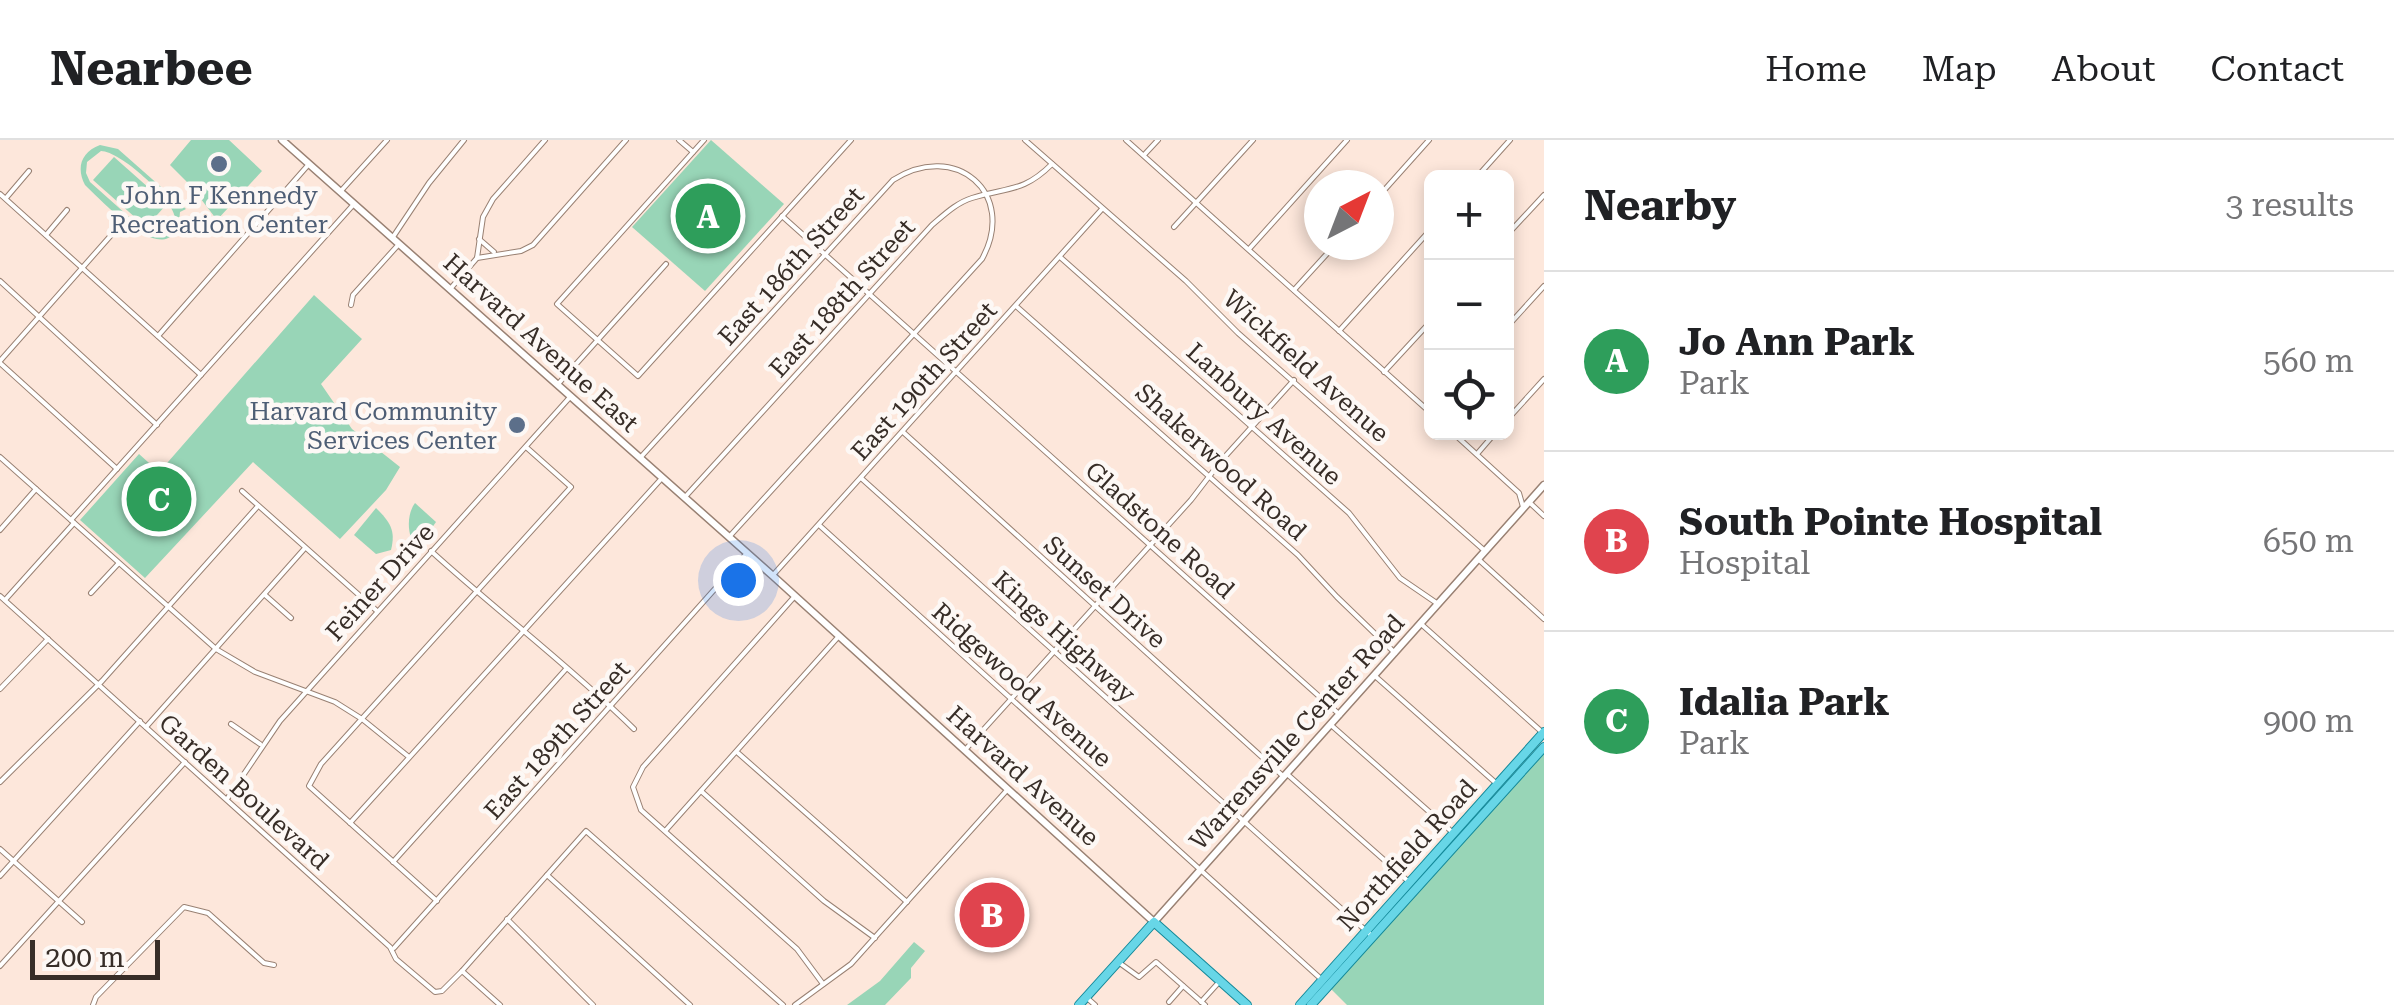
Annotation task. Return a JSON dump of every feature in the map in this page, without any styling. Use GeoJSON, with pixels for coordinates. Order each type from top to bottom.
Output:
{"type":"FeatureCollection","features":[{"type":"Feature","properties":{"kind":"main road","name":"Harvard Avenue East"},"geometry":{"type":"LineString","coordinates":[[282,140],[773,576]]}},
{"type":"Feature","properties":{"kind":"main road","name":"Warrensville Center Road"},"geometry":{"type":"LineString","coordinates":[[1079,1005],[1544,485]]}},
{"type":"Feature","properties":{"kind":"main road","name":"Harvard Avenue"},"geometry":{"type":"LineString","coordinates":[[773,576],[1247,1005]]}},
{"type":"Feature","properties":{"kind":"main road","name":"Northfield Road"},"geometry":{"type":"LineString","coordinates":[[1300,1005],[1457,836],[1544,733]]}},
{"type":"Feature","properties":{"kind":"main road","name":"Northfield Road"},"geometry":{"type":"LineString","coordinates":[[1312,1005],[1410,882],[1544,747]]}},
{"type":"Feature","properties":{"kind":"street"},"geometry":{"type":"LineString","coordinates":[[340,192],[385,142],[377,140]]}},
{"type":"Feature","properties":{"kind":"street"},"geometry":{"type":"LineString","coordinates":[[351,305],[353,296],[395,241],[429,183],[464,140]]}},
{"type":"Feature","properties":{"kind":"street"},"geometry":{"type":"LineString","coordinates":[[450,289],[477,258],[483,217],[493,199],[545,140]]}},
{"type":"Feature","properties":{"kind":"street"},"geometry":{"type":"LineString","coordinates":[[477,258],[521,251],[533,245],[626,140]]}},
{"type":"Feature","properties":{"kind":"street"},"geometry":{"type":"LineString","coordinates":[[679,140],[693,152]]}},
{"type":"Feature","properties":{"kind":"street"},"geometry":{"type":"LineString","coordinates":[[704,140],[557,304],[638,376],[846,141]]}},
{"type":"Feature","properties":{"kind":"street","name":"Wickfield Avenue"},"geometry":{"type":"LineString","coordinates":[[1024,140],[1186,280],[1238,333],[1485,551]]}},
{"type":"Feature","properties":{"kind":"street"},"geometry":{"type":"LineString","coordinates":[[1126,140],[1424,407]]}},
{"type":"Feature","properties":{"kind":"street"},"geometry":{"type":"LineString","coordinates":[[1144,156],[1158,140]]}},
{"type":"Feature","properties":{"kind":"street"},"geometry":{"type":"LineString","coordinates":[[1174,227],[1253,140]]}},
{"type":"Feature","properties":{"kind":"street"},"geometry":{"type":"LineString","coordinates":[[1248,250],[1347,140]]}},
{"type":"Feature","properties":{"kind":"street"},"geometry":{"type":"LineString","coordinates":[[1394,179],[1429,140]]}},
{"type":"Feature","properties":{"kind":"street"},"geometry":{"type":"LineString","coordinates":[[1483,170],[1510,140]]}},
{"type":"Feature","properties":{"kind":"street","name":"East 186th Street"},"geometry":{"type":"LineString","coordinates":[[640,458],[893,180],[906,171],[932,163],[958,168],[990,195]]}},
{"type":"Feature","properties":{"kind":"street"},"geometry":{"type":"LineString","coordinates":[[158,336],[309,164]]}},
{"type":"Feature","properties":{"kind":"street","name":"East 188th Street"},"geometry":{"type":"LineString","coordinates":[[685,498],[946,213],[973,198],[1032,183],[1052,164]]}},
{"type":"Feature","properties":{"kind":"street"},"geometry":{"type":"LineString","coordinates":[[29,171],[3,196],[202,376]]}},
{"type":"Feature","properties":{"kind":"street"},"geometry":{"type":"LineString","coordinates":[[729,537],[982,260],[994,226],[990,195]]}},
{"type":"Feature","properties":{"kind":"street"},"geometry":{"type":"LineString","coordinates":[[1514,227],[1544,195]]}},
{"type":"Feature","properties":{"kind":"street"},"geometry":{"type":"LineString","coordinates":[[2,598],[354,204]]}},
{"type":"Feature","properties":{"kind":"street"},"geometry":{"type":"LineString","coordinates":[[46,234],[67,210]]}},
{"type":"Feature","properties":{"kind":"street","name":"East 190th Street"},"geometry":{"type":"LineString","coordinates":[[773,576],[1102,210]]}},
{"type":"Feature","properties":{"kind":"street","name":"Gladstone Road"},"geometry":{"type":"LineString","coordinates":[[782,216],[1340,716]]}},
{"type":"Feature","properties":{"kind":"street"},"geometry":{"type":"LineString","coordinates":[[117,469],[0,362],[122,224]]}},
{"type":"Feature","properties":{"kind":"street"},"geometry":{"type":"LineString","coordinates":[[1339,331],[1424,237]]}},
{"type":"Feature","properties":{"kind":"street"},"geometry":{"type":"LineString","coordinates":[[480,239],[496,253]]}},
{"type":"Feature","properties":{"kind":"street","name":"Lanbury Avenue"},"geometry":{"type":"LineString","coordinates":[[1060,257],[1349,513],[1400,578],[1438,604]]}},
{"type":"Feature","properties":{"kind":"street"},"geometry":{"type":"LineString","coordinates":[[1294,290],[1321,260]]}},
{"type":"Feature","properties":{"kind":"street"},"geometry":{"type":"LineString","coordinates":[[558,385],[666,264]]}},
{"type":"Feature","properties":{"kind":"street"},"geometry":{"type":"LineString","coordinates":[[0,280],[157,426]]}},
{"type":"Feature","properties":{"kind":"street"},"geometry":{"type":"LineString","coordinates":[[1514,319],[1544,286]]}},
{"type":"Feature","properties":{"kind":"street","name":"Shakerwood Road"},"geometry":{"type":"LineString","coordinates":[[1016,306],[1298,554],[1395,653]]}},
{"type":"Feature","properties":{"kind":"street"},"geometry":{"type":"LineString","coordinates":[[1384,372],[1424,329]]}},
{"type":"Feature","properties":{"kind":"street"},"geometry":{"type":"LineString","coordinates":[[1514,412],[1544,379]]}},
{"type":"Feature","properties":{"kind":"street"},"geometry":{"type":"LineString","coordinates":[[965,750],[1096,608],[1294,380]]}},
{"type":"Feature","properties":{"kind":"street","name":"Feiner Drive"},"geometry":{"type":"LineString","coordinates":[[227,799],[262,745],[306,690],[571,396]]}},
{"type":"Feature","properties":{"kind":"street","name":"Sunset Drive"},"geometry":{"type":"LineString","coordinates":[[902,432],[1285,776],[1410,882]]}},
{"type":"Feature","properties":{"kind":"street"},"geometry":{"type":"LineString","coordinates":[[1461,440],[1519,493],[1526,506],[1544,516]]}},
{"type":"Feature","properties":{"kind":"street"},"geometry":{"type":"LineString","coordinates":[[1476,454],[1489,440]]}},
{"type":"Feature","properties":{"kind":"street"},"geometry":{"type":"LineString","coordinates":[[437,901],[309,786],[321,764],[570,487],[526,447]]}},
{"type":"Feature","properties":{"kind":"street"},"geometry":{"type":"LineString","coordinates":[[0,457],[216,649],[256,672],[306,690],[362,718],[409,757]]}},
{"type":"Feature","properties":{"kind":"street"},"geometry":{"type":"LineString","coordinates":[[350,823],[662,478]]}},
{"type":"Feature","properties":{"kind":"street","name":"Kings Highway"},"geometry":{"type":"LineString","coordinates":[[861,478],[1369,934]]}},
{"type":"Feature","properties":{"kind":"street"},"geometry":{"type":"LineString","coordinates":[[0,530],[36,489]]}},
{"type":"Feature","properties":{"kind":"street"},"geometry":{"type":"LineString","coordinates":[[242,492],[378,611]]}},
{"type":"Feature","properties":{"kind":"street"},"geometry":{"type":"LineString","coordinates":[[1519,493],[1536,494]]}},
{"type":"Feature","properties":{"kind":"street"},"geometry":{"type":"LineString","coordinates":[[0,782],[98,684],[258,506]]}},
{"type":"Feature","properties":{"kind":"street","name":"Ridgewood Avenue"},"geometry":{"type":"LineString","coordinates":[[820,525],[1322,980]]}},
{"type":"Feature","properties":{"kind":"street"},"geometry":{"type":"LineString","coordinates":[[146,727],[306,548]]}},
{"type":"Feature","properties":{"kind":"street"},"geometry":{"type":"LineString","coordinates":[[431,552],[634,728]]}},
{"type":"Feature","properties":{"kind":"street","name":"East 189th Street"},"geometry":{"type":"LineString","coordinates":[[392,950],[747,553]]}},
{"type":"Feature","properties":{"kind":"street"},"geometry":{"type":"LineString","coordinates":[[1478,559],[1544,619]]}},
{"type":"Feature","properties":{"kind":"street"},"geometry":{"type":"LineString","coordinates":[[91,593],[118,564]]}},
{"type":"Feature","properties":{"kind":"street"},"geometry":{"type":"LineString","coordinates":[[265,595],[292,618]]}},
{"type":"Feature","properties":{"kind":"street"},"geometry":{"type":"LineString","coordinates":[[796,596],[643,767],[632,787],[641,810],[798,950],[823,984]]}},
{"type":"Feature","properties":{"kind":"street","name":"Garden Boulevard"},"geometry":{"type":"LineString","coordinates":[[2,598],[435,992],[442,991],[462,970]]}},
{"type":"Feature","properties":{"kind":"street"},"geometry":{"type":"LineString","coordinates":[[1420,623],[1544,733]]}},
{"type":"Feature","properties":{"kind":"street"},"geometry":{"type":"LineString","coordinates":[[665,831],[839,636]]}},
{"type":"Feature","properties":{"kind":"street"},"geometry":{"type":"LineString","coordinates":[[0,689],[48,638]]}},
{"type":"Feature","properties":{"kind":"street"},"geometry":{"type":"LineString","coordinates":[[393,862],[566,669]]}},
{"type":"Feature","properties":{"kind":"street"},"geometry":{"type":"LineString","coordinates":[[1375,676],[1497,784]]}},
{"type":"Feature","properties":{"kind":"street"},"geometry":{"type":"LineString","coordinates":[[0,876],[140,722]]}},
{"type":"Feature","properties":{"kind":"street"},"geometry":{"type":"LineString","coordinates":[[231,724],[262,745]]}},
{"type":"Feature","properties":{"kind":"street"},"geometry":{"type":"LineString","coordinates":[[1331,725],[1457,836]]}},
{"type":"Feature","properties":{"kind":"street"},"geometry":{"type":"LineString","coordinates":[[736,752],[907,902]]}},
{"type":"Feature","properties":{"kind":"street"},"geometry":{"type":"LineString","coordinates":[[0,966],[185,762]]}},
{"type":"Feature","properties":{"kind":"street"},"geometry":{"type":"LineString","coordinates":[[795,1005],[842,972],[876,938],[1008,789]]}},
{"type":"Feature","properties":{"kind":"street"},"geometry":{"type":"LineString","coordinates":[[701,791],[824,901],[876,938]]}},
{"type":"Feature","properties":{"kind":"street"},"geometry":{"type":"LineString","coordinates":[[500,1005],[462,970],[586,831],[784,1005]]}},
{"type":"Feature","properties":{"kind":"street"},"geometry":{"type":"LineString","coordinates":[[0,849],[82,922]]}},
{"type":"Feature","properties":{"kind":"street"},"geometry":{"type":"LineString","coordinates":[[547,875],[690,1005]]}},
{"type":"Feature","properties":{"kind":"street"},"geometry":{"type":"LineString","coordinates":[[93,1005],[96,996],[184,907],[208,913],[264,963],[274,965]]}},
{"type":"Feature","properties":{"kind":"street"},"geometry":{"type":"LineString","coordinates":[[507,919],[593,1005]]}},
{"type":"Feature","properties":{"kind":"street"},"geometry":{"type":"LineString","coordinates":[[1118,961],[1139,977],[1156,962],[1203,1003],[1220,981]]}},
{"type":"Feature","properties":{"kind":"street"},"geometry":{"type":"LineString","coordinates":[[1170,1002],[1184,986]]}},
{"type":"Feature","properties":{"kind":"street"},"geometry":{"type":"LineString","coordinates":[[1086,997],[1096,1005]]}},
{"type":"Feature","properties":{"kind":"green space"},"geometry":{"type":"Polygon","coordinates":[[[191,140],[229,140],[262,171],[217,220],[170,165],[191,140]]]}},
{"type":"Feature","properties":{"kind":"green space"},"geometry":{"type":"Polygon","coordinates":[[[711,140],[784,204],[705,291],[632,227],[711,140]]]}},
{"type":"Feature","properties":{"kind":"green space"},"geometry":{"type":"Polygon","coordinates":[[[100,145],[118,149],[186,209],[180,212],[175,231],[166,239],[138,231],[85,185],[82,161],[100,145]],[[101,151],[87,162],[90,182],[145,231],[156,234],[168,230],[175,217],[165,199],[132,167],[101,151]]]}},
{"type":"Feature","properties":{"kind":"green space"},"geometry":{"type":"Polygon","coordinates":[[[114,157],[167,204],[146,227],[93,180],[114,157]]]}},
{"type":"Feature","properties":{"kind":"green space"},"geometry":{"type":"Polygon","coordinates":[[[314,295],[362,339],[321,384],[352,429],[400,467],[386,490],[340,539],[253,462],[145,578],[80,520],[139,454],[161,470],[314,295]]]}},
{"type":"Feature","properties":{"kind":"green space"},"geometry":{"type":"Polygon","coordinates":[[[415,503],[436,522],[417,549],[409,526],[415,503]]]}},
{"type":"Feature","properties":{"kind":"green space"},"geometry":{"type":"Polygon","coordinates":[[[376,508],[388,522],[393,537],[391,550],[376,554],[354,535],[376,508]]]}},
{"type":"Feature","properties":{"kind":"green space"},"geometry":{"type":"Polygon","coordinates":[[[1544,751],[1544,1005],[1347,1005],[1328,986],[1375,930],[1373,927],[1452,839],[1385,929],[1544,751]]]}},
{"type":"Feature","properties":{"kind":"green space"},"geometry":{"type":"Polygon","coordinates":[[[914,942],[925,951],[911,968],[911,978],[885,1005],[847,1005],[880,981],[914,942]]]}},
{"type":"Feature","properties":{"kind":"place","name":"John F Kennedy Recreation Center"},"geometry":{"type":"Point","coordinates":[219,164]}},
{"type":"Feature","properties":{"kind":"place","name":"Jo Ann Park"},"geometry":{"type":"Point","coordinates":[708,216]}},
{"type":"Feature","properties":{"kind":"place","name":"Harvard Community Services Center"},"geometry":{"type":"Point","coordinates":[517,425]}},
{"type":"Feature","properties":{"kind":"place","name":"Idalia Park"},"geometry":{"type":"Point","coordinates":[159,499]}},
{"type":"Feature","properties":{"kind":"place","name":"South Pointe Hospital"},"geometry":{"type":"Point","coordinates":[992,915]}}]}
